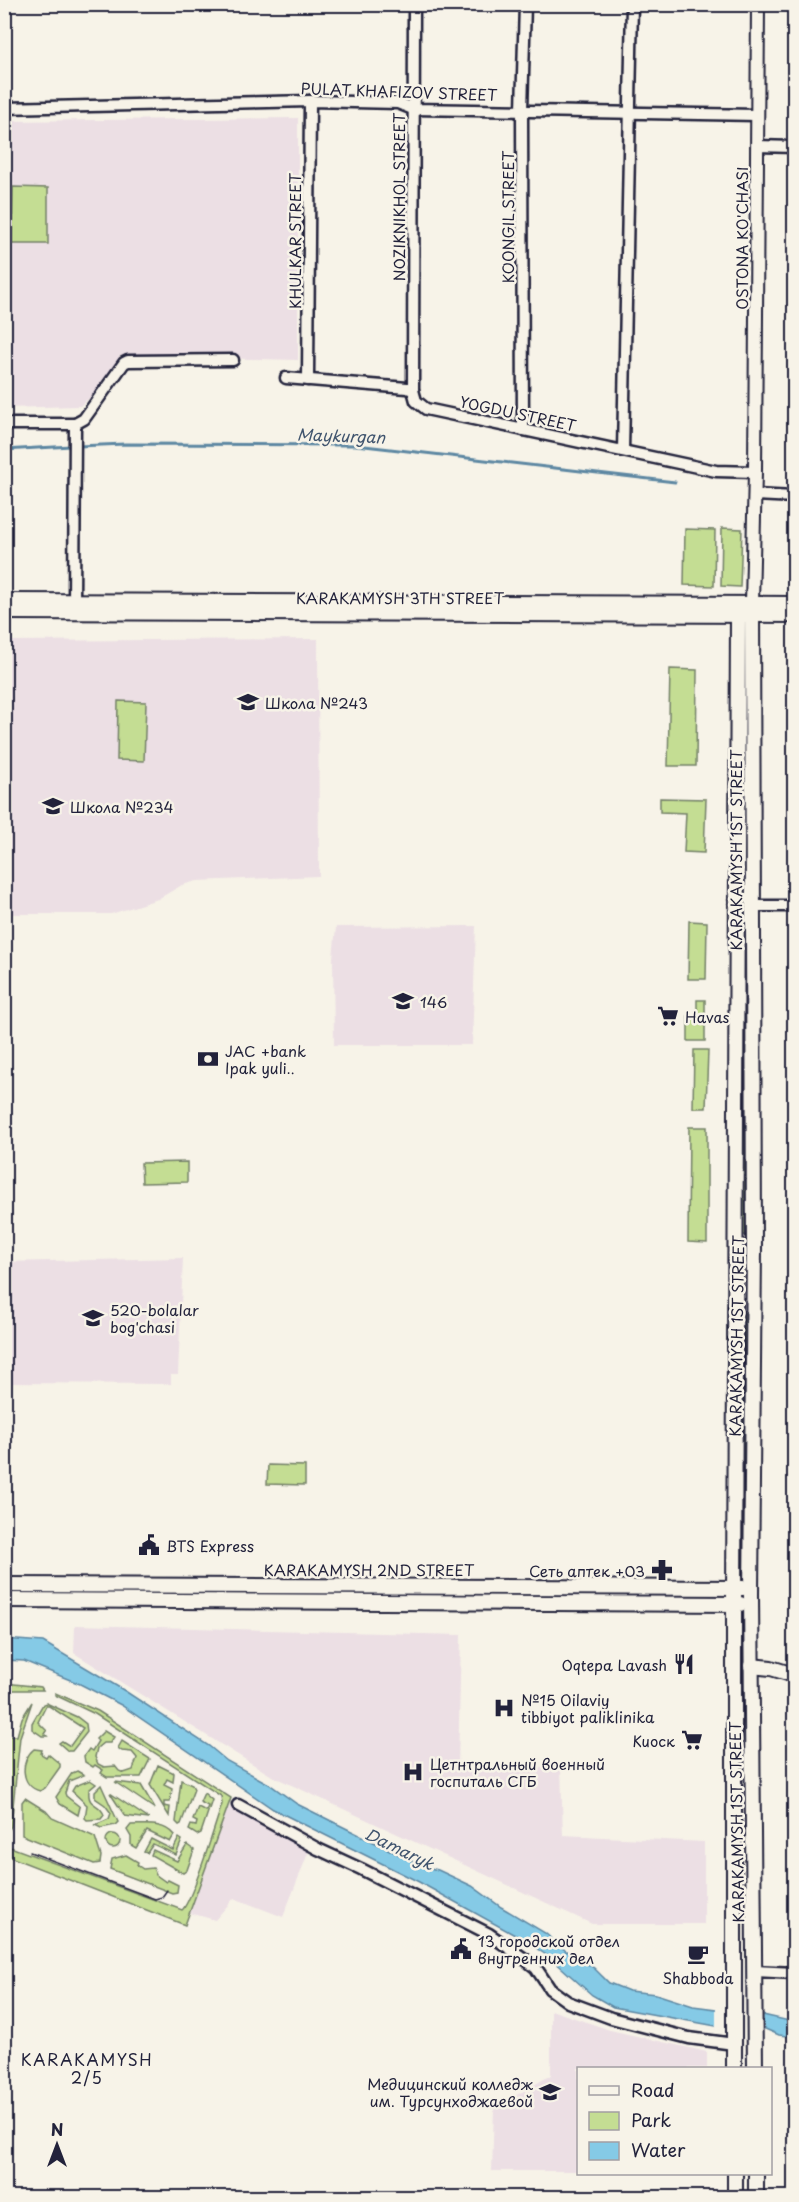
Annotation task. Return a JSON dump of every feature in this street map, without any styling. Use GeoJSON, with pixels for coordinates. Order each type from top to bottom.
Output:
{"type":"FeatureCollection","features":[{"type":"Feature","properties":{"kind":"main road","name":"KARAKAMYSH 3TH STREET"},"geometry":{"type":"LineString","coordinates":[[4,601],[74,607]]}},
{"type":"Feature","properties":{"kind":"main road","name":"KARAKAMYSH 3TH STREET"},"geometry":{"type":"LineString","coordinates":[[747,611],[795,604]]}},
{"type":"Feature","properties":{"kind":"main road","name":"KARAKAMYSH 3TH STREET"},"geometry":{"type":"LineString","coordinates":[[4,612],[74,607],[747,611],[795,615]]}},
{"type":"Feature","properties":{"kind":"main road","name":"KARAKAMYSH 1ST STREET"},"geometry":{"type":"LineString","coordinates":[[747,611],[754,1247],[751,1666],[755,2067]]}},
{"type":"Feature","properties":{"kind":"main road","name":"KARAKAMYSH 1ST STREET"},"geometry":{"type":"LineString","coordinates":[[734,2067],[736,1248],[747,611]]}},
{"type":"Feature","properties":{"kind":"main road"},"geometry":{"type":"LineString","coordinates":[[736,1248],[754,1247]]}},
{"type":"Feature","properties":{"kind":"main road"},"geometry":{"type":"LineString","coordinates":[[5,1585],[5,1600],[751,1604]]}},
{"type":"Feature","properties":{"kind":"main road","name":"KARAKAMYSH 2ND STREET"},"geometry":{"type":"LineString","coordinates":[[5,1585],[751,1588]]}},
{"type":"Feature","properties":{"kind":"main road"},"geometry":{"type":"LineString","coordinates":[[445,1587],[445,1602]]}},
{"type":"Feature","properties":{"kind":"main road"},"geometry":{"type":"LineString","coordinates":[[751,1666],[771,1668],[795,1675]]}},
{"type":"Feature","properties":{"kind":"main road"},"geometry":{"type":"LineString","coordinates":[[735,2175],[735,2198]]}},
{"type":"Feature","properties":{"kind":"main road"},"geometry":{"type":"LineString","coordinates":[[756,2175],[756,2198]]}},
{"type":"Feature","properties":{"kind":"street","name":"NOZIKNIKHOL STREET"},"geometry":{"type":"LineString","coordinates":[[413,390],[414,4]]}},
{"type":"Feature","properties":{"kind":"street","name":"KOONGIL STREET"},"geometry":{"type":"LineString","coordinates":[[523,430],[522,110],[525,4]]}},
{"type":"Feature","properties":{"kind":"street"},"geometry":{"type":"LineString","coordinates":[[622,451],[632,4]]}},
{"type":"Feature","properties":{"kind":"street","name":"OSTONA KO'CHASI"},"geometry":{"type":"LineString","coordinates":[[747,611],[755,495],[758,4]]}},
{"type":"Feature","properties":{"kind":"street","name":"PULAT KHAFIZOV STREET"},"geometry":{"type":"LineString","coordinates":[[4,108],[310,102],[398,103],[413,109],[757,115]]}},
{"type":"Feature","properties":{"kind":"street","name":"KHULKAR STREET"},"geometry":{"type":"LineString","coordinates":[[308,380],[310,102]]}},
{"type":"Feature","properties":{"kind":"street"},"geometry":{"type":"LineString","coordinates":[[757,146],[795,147]]}},
{"type":"Feature","properties":{"kind":"street"},"geometry":{"type":"LineString","coordinates":[[4,424],[75,424],[84,419],[124,363],[128,361],[233,360]]}},
{"type":"Feature","properties":{"kind":"street"},"geometry":{"type":"LineString","coordinates":[[286,378],[413,390]]}},
{"type":"Feature","properties":{"kind":"street","name":"YOGDU STREET"},"geometry":{"type":"LineString","coordinates":[[413,390],[416,401],[426,409],[716,471],[755,472]]}},
{"type":"Feature","properties":{"kind":"street"},"geometry":{"type":"LineString","coordinates":[[74,607],[75,424]]}},
{"type":"Feature","properties":{"kind":"street"},"geometry":{"type":"LineString","coordinates":[[755,495],[795,497]]}},
{"type":"Feature","properties":{"kind":"street"},"geometry":{"type":"LineString","coordinates":[[752,906],[795,906]]}},
{"type":"Feature","properties":{"kind":"street"},"geometry":{"type":"LineString","coordinates":[[238,1805],[318,1849],[489,1934],[531,1964],[550,1989],[568,2002],[611,2018],[689,2038],[734,2042]]}},
{"type":"Feature","properties":{"kind":"street"},"geometry":{"type":"LineString","coordinates":[[754,1971],[795,1973]]}},
{"type":"Feature","properties":{"kind":"shaded area"},"geometry":{"type":"Polygon","coordinates":[[[298,118],[298,360],[120,356],[98,391],[80,406],[5,408],[4,121],[298,118]]]}},
{"type":"Feature","properties":{"kind":"shaded area"},"geometry":{"type":"Polygon","coordinates":[[[318,639],[319,876],[197,881],[182,885],[158,899],[111,914],[5,914],[5,641],[318,639]]]}},
{"type":"Feature","properties":{"kind":"shaded area","name":"146"},"geometry":{"type":"Polygon","coordinates":[[[476,926],[472,1045],[334,1045],[333,958],[336,927],[476,926]]]}},
{"type":"Feature","properties":{"kind":"shaded area","name":"520-bolalar bog'chasi"},"geometry":{"type":"Polygon","coordinates":[[[183,1258],[178,1375],[171,1375],[171,1384],[5,1383],[5,1262],[183,1258]]]}},
{"type":"Feature","properties":{"kind":"shaded area","name":"Цетнтральный военный госпиталь СГБ"},"geometry":{"type":"Polygon","coordinates":[[[75,1625],[461,1635],[458,1768],[561,1767],[563,1835],[704,1842],[704,1924],[592,1924],[272,1776],[74,1653],[75,1625]]]}},
{"type":"Feature","properties":{"kind":"shaded area"},"geometry":{"type":"Polygon","coordinates":[[[228,1806],[310,1848],[283,1917],[234,1898],[215,1920],[190,1913],[228,1806]]]}},
{"type":"Feature","properties":{"kind":"shaded area","name":"Медицинский колледж им. Турсунходжаевой"},"geometry":{"type":"Polygon","coordinates":[[[551,2010],[610,2030],[707,2052],[707,2067],[577,2067],[577,2171],[492,2171],[494,2108],[551,2075],[551,2010]]]}},
{"type":"Feature","properties":{"kind":"green space"},"geometry":{"type":"Polygon","coordinates":[[[13,187],[48,188],[48,244],[12,244],[13,187]]]}},
{"type":"Feature","properties":{"kind":"green space"},"geometry":{"type":"Polygon","coordinates":[[[722,528],[742,529],[740,587],[721,586],[722,528]]]}},
{"type":"Feature","properties":{"kind":"green space"},"geometry":{"type":"Polygon","coordinates":[[[685,529],[715,530],[714,586],[684,585],[685,529]]]}},
{"type":"Feature","properties":{"kind":"green space"},"geometry":{"type":"Polygon","coordinates":[[[743,632],[748,632],[746,1235],[742,1235],[743,632]]]}},
{"type":"Feature","properties":{"kind":"green space"},"geometry":{"type":"Polygon","coordinates":[[[670,669],[697,670],[696,766],[668,766],[670,669]]]}},
{"type":"Feature","properties":{"kind":"green space"},"geometry":{"type":"Polygon","coordinates":[[[118,701],[146,702],[144,761],[117,760],[118,701]]]}},
{"type":"Feature","properties":{"kind":"green space"},"geometry":{"type":"Polygon","coordinates":[[[660,798],[706,799],[704,853],[684,852],[686,813],[660,812],[660,798]]]}},
{"type":"Feature","properties":{"kind":"green space"},"geometry":{"type":"Polygon","coordinates":[[[689,921],[707,922],[706,979],[688,979],[689,921]]]}},
{"type":"Feature","properties":{"kind":"green space"},"geometry":{"type":"Polygon","coordinates":[[[697,1000],[705,1000],[705,1041],[688,1041],[688,1016],[697,1016],[697,1000]]]}},
{"type":"Feature","properties":{"kind":"green space"},"geometry":{"type":"Polygon","coordinates":[[[694,1050],[708,1050],[706,1108],[693,1108],[694,1050]]]}},
{"type":"Feature","properties":{"kind":"green space"},"geometry":{"type":"Polygon","coordinates":[[[689,1127],[707,1127],[707,1243],[688,1242],[689,1127]]]}},
{"type":"Feature","properties":{"kind":"green space"},"geometry":{"type":"Polygon","coordinates":[[[187,1162],[187,1182],[142,1183],[141,1163],[187,1162]]]}},
{"type":"Feature","properties":{"kind":"green space"},"geometry":{"type":"Polygon","coordinates":[[[744,1312],[746,1314],[744,1549],[741,1554],[744,1312]]]}},
{"type":"Feature","properties":{"kind":"green space"},"geometry":{"type":"Polygon","coordinates":[[[268,1465],[305,1466],[305,1485],[267,1484],[268,1465]]]}},
{"type":"Feature","properties":{"kind":"green space"},"geometry":{"type":"Polygon","coordinates":[[[5,1683],[41,1687],[43,1690],[5,1690],[5,1683]]]}},
{"type":"Feature","properties":{"kind":"green space"},"geometry":{"type":"Polygon","coordinates":[[[55,1693],[98,1711],[231,1798],[185,1925],[5,1855],[5,1845],[182,1910],[210,1843],[222,1804],[221,1796],[95,1714],[55,1693]]]}},
{"type":"Feature","properties":{"kind":"green space"},"geometry":{"type":"Polygon","coordinates":[[[32,1702],[20,1737],[11,1826],[8,1831],[4,1829],[5,1736],[17,1736],[22,1718],[32,1702]]]}},
{"type":"Feature","properties":{"kind":"green space"},"geometry":{"type":"Polygon","coordinates":[[[46,1703],[77,1717],[86,1724],[87,1732],[72,1751],[68,1751],[59,1743],[62,1741],[70,1746],[83,1728],[49,1706],[46,1706],[38,1722],[47,1731],[45,1734],[47,1736],[42,1736],[32,1729],[32,1723],[43,1704],[46,1703]]]}},
{"type":"Feature","properties":{"kind":"green space"},"geometry":{"type":"Polygon","coordinates":[[[104,1731],[114,1737],[110,1743],[103,1743],[97,1748],[95,1757],[98,1764],[104,1767],[115,1766],[124,1773],[133,1770],[137,1758],[132,1752],[118,1748],[122,1741],[150,1759],[141,1777],[107,1777],[101,1773],[103,1770],[85,1762],[84,1756],[89,1749],[92,1751],[98,1741],[96,1739],[104,1731]]]}},
{"type":"Feature","properties":{"kind":"green space"},"geometry":{"type":"Polygon","coordinates":[[[34,1749],[42,1750],[41,1754],[46,1757],[48,1754],[60,1764],[45,1788],[40,1791],[29,1784],[24,1772],[26,1760],[34,1749]]]}},
{"type":"Feature","properties":{"kind":"green space"},"geometry":{"type":"Polygon","coordinates":[[[158,1765],[174,1773],[173,1782],[167,1779],[164,1785],[172,1789],[170,1802],[164,1802],[164,1806],[170,1807],[169,1816],[150,1785],[158,1765]]]}},
{"type":"Feature","properties":{"kind":"green space"},"geometry":{"type":"Polygon","coordinates":[[[77,1771],[84,1775],[69,1781],[65,1793],[80,1807],[78,1815],[60,1804],[56,1797],[72,1773],[77,1771]]]}},
{"type":"Feature","properties":{"kind":"green space"},"geometry":{"type":"Polygon","coordinates":[[[90,1780],[96,1784],[89,1790],[90,1800],[102,1811],[104,1815],[101,1819],[87,1820],[85,1818],[87,1805],[72,1791],[75,1786],[90,1780]]]}},
{"type":"Feature","properties":{"kind":"green space"},"geometry":{"type":"Polygon","coordinates":[[[181,1780],[192,1785],[194,1789],[179,1825],[176,1822],[181,1780]]]}},
{"type":"Feature","properties":{"kind":"green space"},"geometry":{"type":"Polygon","coordinates":[[[115,1782],[141,1785],[155,1809],[115,1782]]]}},
{"type":"Feature","properties":{"kind":"green space"},"geometry":{"type":"Polygon","coordinates":[[[101,1785],[118,1822],[115,1825],[101,1828],[95,1825],[109,1819],[111,1813],[95,1798],[95,1791],[101,1785]]]}},
{"type":"Feature","properties":{"kind":"green space"},"geometry":{"type":"Polygon","coordinates":[[[110,1793],[149,1819],[125,1816],[110,1793]]]}},
{"type":"Feature","properties":{"kind":"green space"},"geometry":{"type":"Polygon","coordinates":[[[204,1793],[212,1800],[201,1833],[197,1835],[189,1830],[191,1825],[196,1826],[197,1822],[193,1820],[198,1807],[206,1811],[208,1806],[200,1802],[204,1793]]]}},
{"type":"Feature","properties":{"kind":"green space"},"geometry":{"type":"Polygon","coordinates":[[[25,1798],[46,1811],[52,1818],[95,1837],[101,1856],[100,1863],[94,1864],[22,1835],[22,1802],[25,1798]]]}},
{"type":"Feature","properties":{"kind":"green space"},"geometry":{"type":"Polygon","coordinates":[[[131,1825],[160,1826],[174,1835],[170,1842],[147,1831],[136,1848],[131,1845],[131,1837],[127,1830],[131,1825]]]}},
{"type":"Feature","properties":{"kind":"green space"},"geometry":{"type":"Polygon","coordinates":[[[113,1834],[118,1836],[120,1841],[118,1846],[113,1848],[108,1846],[106,1841],[108,1836],[113,1834]]]}},
{"type":"Feature","properties":{"kind":"green space"},"geometry":{"type":"Polygon","coordinates":[[[179,1838],[182,1840],[176,1855],[153,1844],[147,1853],[144,1852],[151,1839],[173,1850],[179,1838]]]}},
{"type":"Feature","properties":{"kind":"green space"},"geometry":{"type":"Polygon","coordinates":[[[187,1845],[194,1850],[187,1870],[183,1873],[151,1855],[153,1850],[177,1861],[187,1845]]]}},
{"type":"Feature","properties":{"kind":"green space"},"geometry":{"type":"Polygon","coordinates":[[[126,1855],[138,1862],[137,1865],[143,1869],[153,1868],[156,1875],[166,1882],[168,1880],[178,1885],[177,1892],[172,1893],[110,1869],[112,1859],[126,1855]]]}},
{"type":"Feature","properties":{"kind":"water"},"geometry":{"type":"Polygon","coordinates":[[[4,1639],[43,1642],[125,1691],[209,1746],[227,1761],[269,1784],[297,1804],[422,1866],[438,1870],[472,1886],[501,1907],[545,1933],[566,1951],[594,1968],[609,1983],[629,1991],[656,1994],[693,2006],[763,2015],[794,2022],[794,2037],[779,2035],[763,2028],[716,2026],[613,2007],[592,1995],[552,1959],[524,1940],[419,1882],[273,1809],[121,1705],[80,1684],[24,1661],[5,1660],[4,1639]]]}},
{"type":"Feature","properties":{"kind":"pier"},"geometry":{"type":"Polygon","coordinates":[[[716,2007],[763,2012],[764,2031],[716,2029],[716,2007]]]}},
{"type":"Feature","properties":{"kind":"waterway","name":"Maykurgan"},"geometry":{"type":"LineString","coordinates":[[78,446],[125,444],[356,445],[675,482]]}},
{"type":"Feature","properties":{"kind":"waterway","name":"Maykurgan"},"geometry":{"type":"LineString","coordinates":[[4,450],[71,446]]}},
{"type":"Feature","properties":{"kind":"tram line"},"geometry":{"type":"LineString","coordinates":[[30,1852],[155,1899],[162,1897],[167,1890]]}},
{"type":"Feature","properties":{"kind":"place","name":"Школа №243"},"geometry":{"type":"Point","coordinates":[248,702]}},
{"type":"Feature","properties":{"kind":"place","name":"Школа №234"},"geometry":{"type":"Point","coordinates":[53,806]}},
{"type":"Feature","properties":{"kind":"place","name":"146"},"geometry":{"type":"Point","coordinates":[403,1001]}},
{"type":"Feature","properties":{"kind":"place","name":"Havas"},"geometry":{"type":"Point","coordinates":[668,1016]}},
{"type":"Feature","properties":{"kind":"place","name":"JAC +bank Ipak yuli.."},"geometry":{"type":"Point","coordinates":[208,1059]}},
{"type":"Feature","properties":{"kind":"place","name":"520-bolalar bog'chasi"},"geometry":{"type":"Point","coordinates":[93,1318]}},
{"type":"Feature","properties":{"kind":"place","name":"BTS Express"},"geometry":{"type":"Point","coordinates":[149,1545]}},
{"type":"Feature","properties":{"kind":"place","name":"Сеть аптек +03"},"geometry":{"type":"Point","coordinates":[662,1570]}},
{"type":"Feature","properties":{"kind":"place","name":"Oqtepa Lavash"},"geometry":{"type":"Point","coordinates":[684,1664]}},
{"type":"Feature","properties":{"kind":"place","name":"№15 Oilaviy tibbiyot paliklinika"},"geometry":{"type":"Point","coordinates":[504,1708]}},
{"type":"Feature","properties":{"kind":"place","name":"Киоск"},"geometry":{"type":"Point","coordinates":[692,1740]}},
{"type":"Feature","properties":{"kind":"place","name":"Цетнтральный военный госпиталь СГБ"},"geometry":{"type":"Point","coordinates":[413,1772]}},
{"type":"Feature","properties":{"kind":"place","name":"13 городской отдел внутренних дел"},"geometry":{"type":"Point","coordinates":[461,1949]}},
{"type":"Feature","properties":{"kind":"place","name":"Shabboda"},"geometry":{"type":"Point","coordinates":[698,1954]}},
{"type":"Feature","properties":{"kind":"place","name":"Медицинский колледж им. Турсунходжаевой"},"geometry":{"type":"Point","coordinates":[550,2092]}},
{"type":"Feature","properties":{"kind":"district","name":"KARAKAMYSH 2/5"},"geometry":{"type":"Point","coordinates":[87,2068]}},
{"type":"Feature","properties":{"kind":"water label","name":"Damaryk"},"geometry":{"type":"Point","coordinates":[400,1848]}}]}
